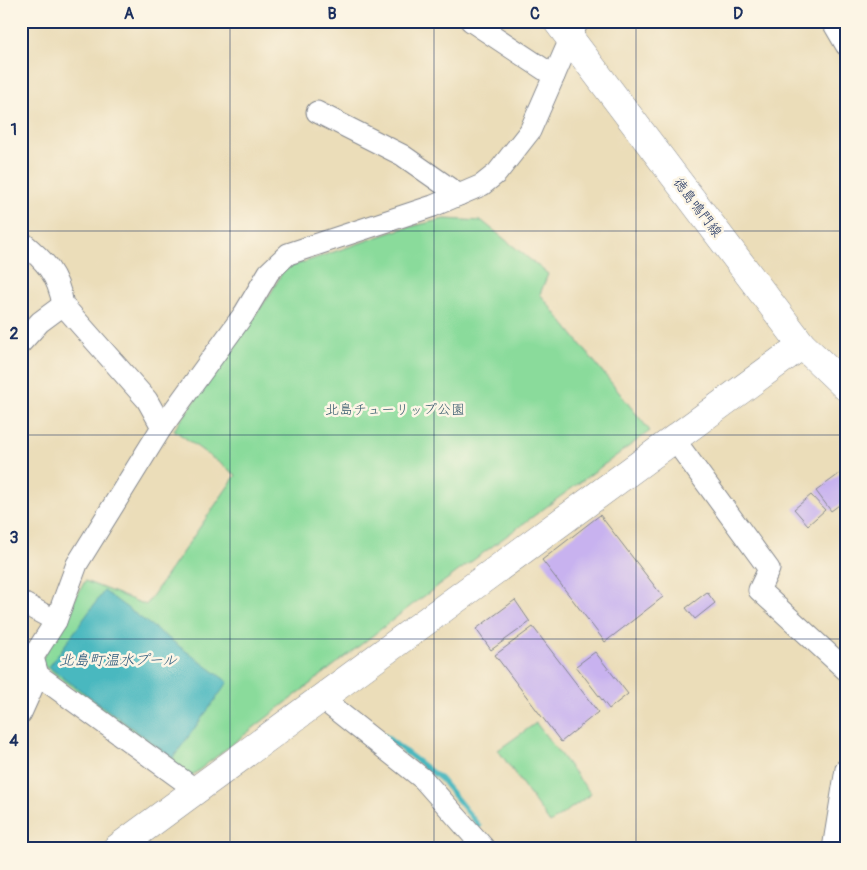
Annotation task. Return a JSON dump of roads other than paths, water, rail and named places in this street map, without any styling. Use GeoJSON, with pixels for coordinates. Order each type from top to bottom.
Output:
{"type":"FeatureCollection","features":[{"type":"Feature","properties":{"kind":"street"},"geometry":{"type":"LineString","coordinates":[[471,21],[554,76]]}},
{"type":"Feature","properties":{"kind":"street"},"geometry":{"type":"LineString","coordinates":[[21,713],[38,674],[34,657],[56,621],[77,564],[162,427],[244,314],[269,272],[288,254],[433,206],[482,186],[497,173],[530,131],[554,76],[569,27]]}},
{"type":"Feature","properties":{"kind":"street","name":"徳島鳴門線"},"geometry":{"type":"LineString","coordinates":[[569,27],[802,345],[846,387]]}},
{"type":"Feature","properties":{"kind":"street"},"geometry":{"type":"LineString","coordinates":[[317,112],[402,155],[459,195]]}},
{"type":"Feature","properties":{"kind":"street"},"geometry":{"type":"LineString","coordinates":[[21,241],[37,254],[59,283],[63,305],[147,400],[162,427]]}},
{"type":"Feature","properties":{"kind":"street"},"geometry":{"type":"LineString","coordinates":[[21,342],[40,322],[63,305]]}},
{"type":"Feature","properties":{"kind":"street"},"geometry":{"type":"LineString","coordinates":[[116,849],[802,345]]}},
{"type":"Feature","properties":{"kind":"street"},"geometry":{"type":"LineString","coordinates":[[674,439],[769,569],[759,590],[846,670]]}},
{"type":"Feature","properties":{"kind":"street"},"geometry":{"type":"LineString","coordinates":[[21,602],[56,621]]}},
{"type":"Feature","properties":{"kind":"street"},"geometry":{"type":"LineString","coordinates":[[38,674],[196,790]]}},
{"type":"Feature","properties":{"kind":"street"},"geometry":{"type":"LineString","coordinates":[[321,698],[423,779],[485,849]]}},
{"type":"Feature","properties":{"kind":"street"},"geometry":{"type":"LineString","coordinates":[[834,849],[846,769]]}},
{"type":"Feature","properties":{"kind":"water","name":"北島町温水プール"},"geometry":{"type":"Polygon","coordinates":[[[104,591],[228,682],[173,758],[49,667],[104,591]]]}},
{"type":"Feature","properties":{"kind":"waterway"},"geometry":{"type":"LineString","coordinates":[[385,736],[441,779],[479,826]]}},
{"type":"Feature","properties":{"kind":"waterway"},"geometry":{"type":"LineString","coordinates":[[489,838],[500,849]]}},
{"type":"Feature","properties":{"kind":"park label","name":"北島チューリップ公園"},"geometry":{"type":"Point","coordinates":[395,409]}}]}
